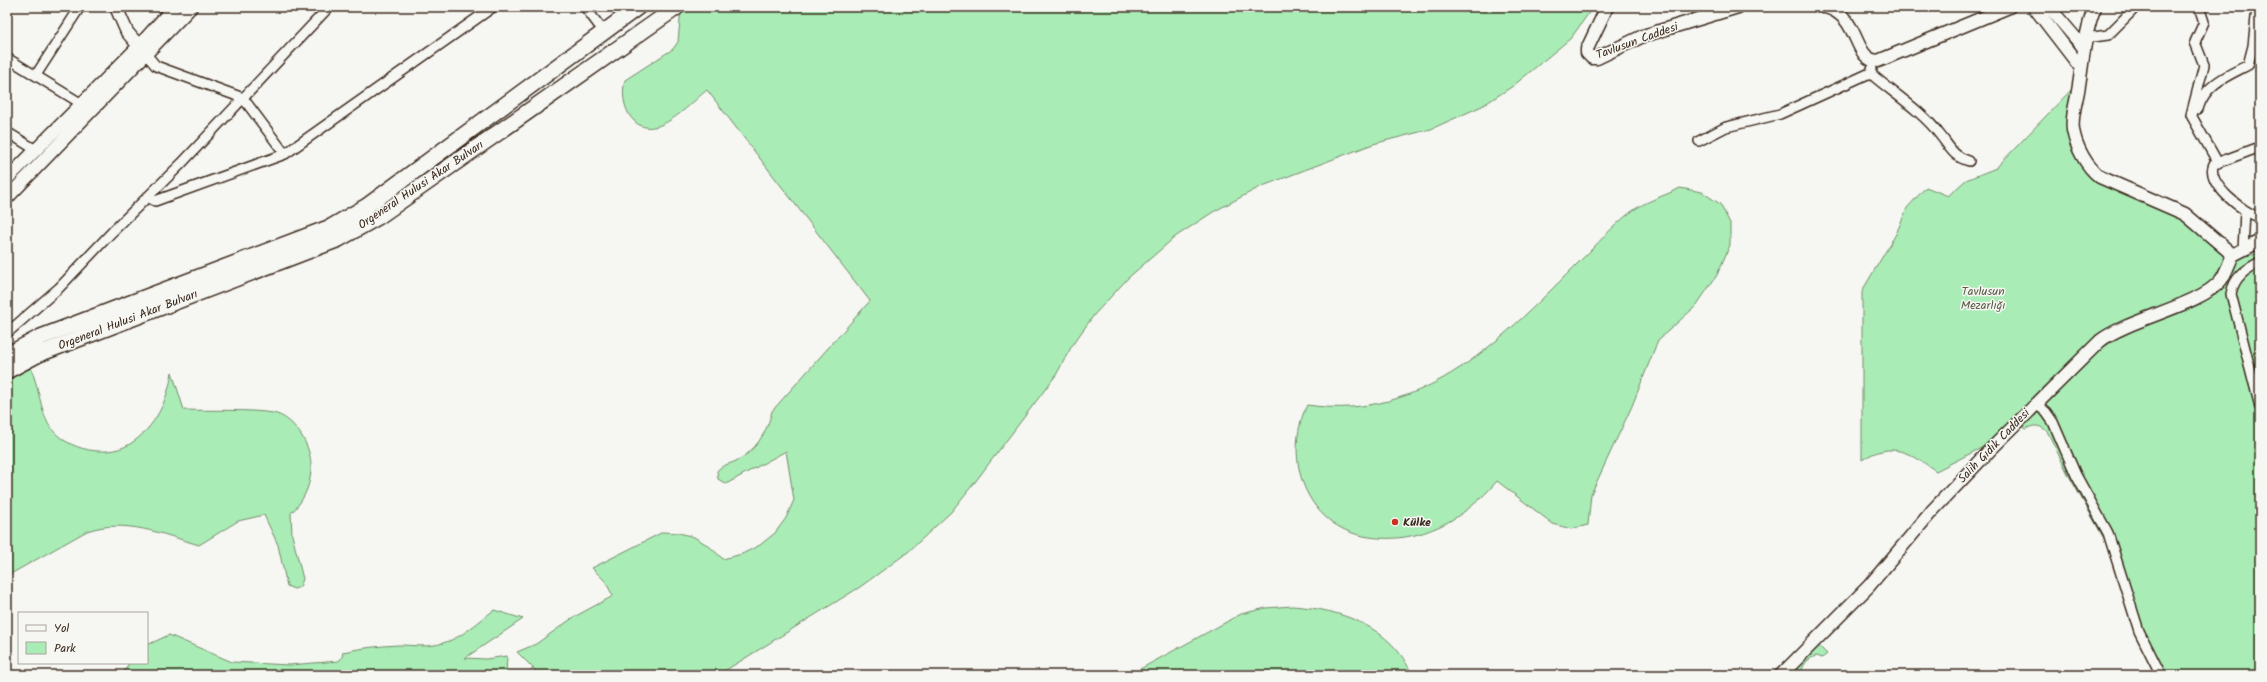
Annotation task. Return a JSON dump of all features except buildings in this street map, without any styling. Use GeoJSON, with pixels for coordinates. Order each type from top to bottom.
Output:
{"type":"FeatureCollection","features":[{"type":"Feature","properties":{"kind":"main road","name":"Orgeneral Hulusi Akar Bulvarı"},"geometry":{"type":"LineString","coordinates":[[7,355],[41,337],[331,227],[367,206],[638,7]]}},
{"type":"Feature","properties":{"kind":"main road","name":"Orgeneral Hulusi Akar Bulvarı"},"geometry":{"type":"LineString","coordinates":[[7,371],[39,354],[338,239],[378,217],[677,7]]}},
{"type":"Feature","properties":{"kind":"street"},"geometry":{"type":"LineString","coordinates":[[36,76],[80,7]]}},
{"type":"Feature","properties":{"kind":"street"},"geometry":{"type":"LineString","coordinates":[[116,7],[127,32],[156,66],[243,98],[285,154]]}},
{"type":"Feature","properties":{"kind":"street"},"geometry":{"type":"LineString","coordinates":[[7,198],[142,51],[174,7]]}},
{"type":"Feature","properties":{"kind":"street"},"geometry":{"type":"LineString","coordinates":[[7,179],[82,104],[191,7]]}},
{"type":"Feature","properties":{"kind":"street"},"geometry":{"type":"LineString","coordinates":[[7,333],[59,288],[329,7]]}},
{"type":"Feature","properties":{"kind":"street"},"geometry":{"type":"LineString","coordinates":[[147,197],[152,200],[157,200],[285,154],[493,7]]}},
{"type":"Feature","properties":{"kind":"street"},"geometry":{"type":"LineString","coordinates":[[585,7],[604,32]]}},
{"type":"Feature","properties":{"kind":"street","name":"Tavlusun Caddesi"},"geometry":{"type":"LineString","coordinates":[[1607,7],[1587,49],[1587,53],[1592,58],[1597,58],[1642,36],[1738,7]]}},
{"type":"Feature","properties":{"kind":"street"},"geometry":{"type":"LineString","coordinates":[[1825,7],[1836,11],[1849,22],[1861,52],[1870,59],[1884,59],[2009,7]]}},
{"type":"Feature","properties":{"kind":"street"},"geometry":{"type":"LineString","coordinates":[[2034,7],[2081,68]]}},
{"type":"Feature","properties":{"kind":"street"},"geometry":{"type":"LineString","coordinates":[[2049,7],[2085,43]]}},
{"type":"Feature","properties":{"kind":"street"},"geometry":{"type":"LineString","coordinates":[[2095,7],[2085,43],[2073,128],[2078,148],[2090,168],[2100,177],[2185,214],[2238,252]]}},
{"type":"Feature","properties":{"kind":"street"},"geometry":{"type":"LineString","coordinates":[[2085,43],[2108,35],[2136,7]]}},
{"type":"Feature","properties":{"kind":"street"},"geometry":{"type":"LineString","coordinates":[[2199,7],[2204,22],[2195,42],[2204,65],[2191,115],[2218,163]]}},
{"type":"Feature","properties":{"kind":"street"},"geometry":{"type":"LineString","coordinates":[[2196,124],[2199,104],[2208,89],[2248,65],[2252,46],[2256,7]]}},
{"type":"Feature","properties":{"kind":"street"},"geometry":{"type":"LineString","coordinates":[[7,58],[82,104]]}},
{"type":"Feature","properties":{"kind":"street"},"geometry":{"type":"LineString","coordinates":[[1870,59],[1870,73]]}},
{"type":"Feature","properties":{"kind":"street"},"geometry":{"type":"LineString","coordinates":[[1698,141],[1726,127],[1780,114],[1870,73]]}},
{"type":"Feature","properties":{"kind":"street"},"geometry":{"type":"LineString","coordinates":[[1870,73],[1927,120],[1954,155],[1969,161]]}},
{"type":"Feature","properties":{"kind":"street"},"geometry":{"type":"LineString","coordinates":[[7,132],[36,150]]}},
{"type":"Feature","properties":{"kind":"street"},"geometry":{"type":"LineString","coordinates":[[2260,147],[2218,163],[2212,168],[2214,179],[2226,194],[2245,211],[2260,217]]}},
{"type":"Feature","properties":{"kind":"street"},"geometry":{"type":"LineString","coordinates":[[2238,252],[2245,211]]}},
{"type":"Feature","properties":{"kind":"street"},"geometry":{"type":"LineString","coordinates":[[2238,252],[2260,241]]}},
{"type":"Feature","properties":{"kind":"street","name":"Salih Gıdık Caddesi"},"geometry":{"type":"LineString","coordinates":[[1781,675],[1850,606],[1961,480],[2104,337],[2194,298],[2212,288],[2221,280],[2238,252]]}},
{"type":"Feature","properties":{"kind":"street"},"geometry":{"type":"LineString","coordinates":[[2260,262],[2241,274],[2235,282],[2231,294],[2260,407]]}},
{"type":"Feature","properties":{"kind":"street"},"geometry":{"type":"LineString","coordinates":[[2036,404],[2046,412],[2053,422],[2070,463],[2108,533],[2139,631],[2161,675]]}},
{"type":"Feature","properties":{"kind":"green space"},"geometry":{"type":"Polygon","coordinates":[[[684,7],[1593,7],[1571,38],[1513,86],[1482,106],[1431,129],[1373,144],[1260,187],[1213,212],[1175,237],[1128,278],[1094,315],[1073,344],[1056,375],[951,512],[908,552],[860,587],[718,675],[540,675],[517,652],[536,644],[574,617],[613,596],[605,581],[592,568],[663,532],[679,533],[694,537],[709,546],[723,559],[742,554],[760,545],[775,533],[786,518],[794,500],[786,451],[726,484],[718,479],[717,471],[723,466],[743,457],[755,446],[764,433],[772,411],[870,301],[707,90],[681,113],[659,126],[649,127],[639,125],[630,116],[624,98],[625,80],[673,49],[678,42],[681,9],[684,7]]]}},
{"type":"Feature","properties":{"kind":"green space","name":"Tavlusun Mezarlığı"},"geometry":{"type":"Polygon","coordinates":[[[2072,89],[2067,132],[2080,163],[2182,219],[2237,258],[2260,253],[2260,675],[2156,675],[2143,650],[2106,542],[2069,476],[2048,433],[2043,428],[2032,426],[2026,429],[2013,418],[1983,447],[1936,471],[1909,454],[1900,451],[1883,451],[1862,460],[1862,291],[1896,234],[1907,208],[1926,187],[1948,196],[1966,180],[1996,168],[2072,89]]]}},
{"type":"Feature","properties":{"kind":"green space"},"geometry":{"type":"Polygon","coordinates":[[[1680,188],[1702,192],[1720,204],[1730,223],[1730,245],[1717,275],[1696,306],[1658,340],[1632,406],[1591,494],[1588,525],[1571,529],[1553,524],[1497,481],[1485,494],[1456,517],[1424,533],[1406,537],[1369,537],[1347,531],[1329,520],[1315,505],[1305,487],[1299,467],[1297,446],[1300,425],[1307,405],[1350,407],[1389,401],[1426,387],[1460,368],[1492,344],[1523,317],[1624,217],[1642,205],[1680,188]]]}},
{"type":"Feature","properties":{"kind":"green space"},"geometry":{"type":"Polygon","coordinates":[[[7,341],[24,357],[28,363],[36,383],[46,419],[52,429],[60,437],[71,444],[82,448],[95,451],[119,449],[130,444],[139,437],[153,422],[164,403],[172,372],[184,410],[263,412],[273,413],[288,420],[300,432],[308,448],[311,464],[309,485],[300,503],[291,513],[292,535],[303,579],[300,587],[294,589],[287,586],[278,545],[264,515],[238,521],[199,545],[143,529],[115,526],[101,527],[87,531],[7,576],[7,341]]]}},
{"type":"Feature","properties":{"kind":"green space"},"geometry":{"type":"Polygon","coordinates":[[[1292,606],[1328,611],[1346,616],[1363,624],[1392,644],[1403,658],[1412,675],[1129,675],[1241,614],[1266,608],[1292,606]]]}},
{"type":"Feature","properties":{"kind":"green space"},"geometry":{"type":"Polygon","coordinates":[[[494,610],[523,619],[465,658],[486,659],[507,656],[506,675],[122,675],[128,664],[148,664],[148,645],[169,635],[232,662],[289,665],[339,661],[343,652],[363,648],[398,645],[437,645],[450,641],[494,610]]]}},
{"type":"Feature","properties":{"kind":"green space"},"geometry":{"type":"Polygon","coordinates":[[[1818,645],[1827,654],[1822,658],[1817,656],[1810,659],[1804,666],[1801,675],[1786,675],[1818,645]]]}},
{"type":"Feature","properties":{"kind":"place","name":"Külke"},"geometry":{"type":"Point","coordinates":[1395,522]}}]}
